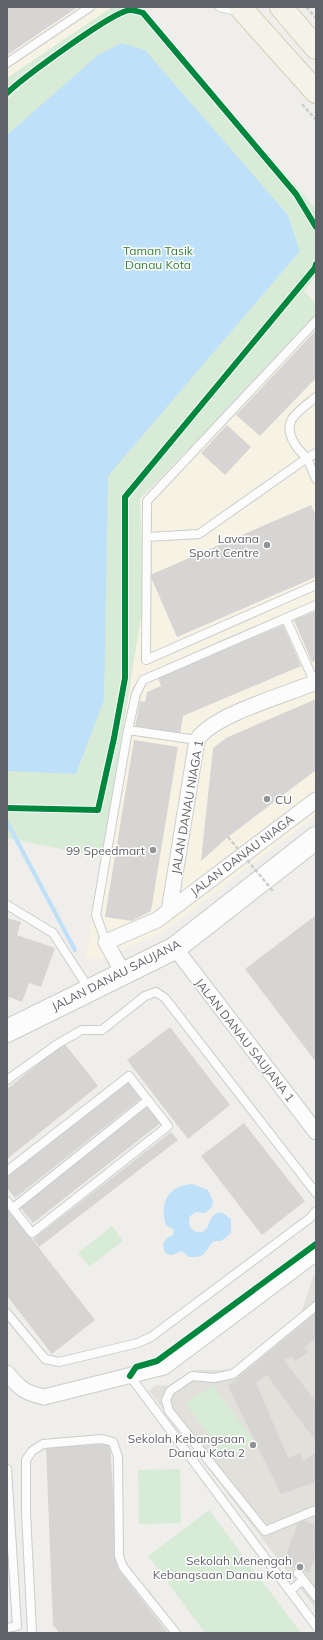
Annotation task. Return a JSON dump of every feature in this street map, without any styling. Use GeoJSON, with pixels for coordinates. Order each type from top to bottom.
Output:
{"type":"FeatureCollection","features":[{"type":"Feature","properties":{"kind":"main road"},"geometry":{"type":"LineString","coordinates":[[282,7],[316,48]]}},
{"type":"Feature","properties":{"kind":"main road"},"geometry":{"type":"LineString","coordinates":[[243,10],[316,92]]}},
{"type":"Feature","properties":{"kind":"street","name":"JALAN DANAU NIAGA 1"},"geometry":{"type":"LineString","coordinates":[[169,911],[197,740],[201,734],[221,720],[315,682]]}},
{"type":"Feature","properties":{"kind":"street","name":"JALAN DANAU NIAGA"},"geometry":{"type":"LineString","coordinates":[[106,942],[157,920],[316,800]]}},
{"type":"Feature","properties":{"kind":"street","name":"JALAN DANAU SAUJANA"},"geometry":{"type":"LineString","coordinates":[[7,1031],[175,948],[316,838]]}},
{"type":"Feature","properties":{"kind":"street"},"geometry":{"type":"LineString","coordinates":[[106,942],[123,973]]}},
{"type":"Feature","properties":{"kind":"street","name":"JALAN DANAU SAUJANA 1"},"geometry":{"type":"LineString","coordinates":[[175,948],[316,1132]]}},
{"type":"Feature","properties":{"kind":"street"},"geometry":{"type":"LineString","coordinates":[[7,1374],[20,1388],[32,1394],[44,1396],[164,1367],[316,1253]]}},
{"type":"Feature","properties":{"kind":"lane"},"geometry":{"type":"LineString","coordinates":[[7,63],[90,7]]}},
{"type":"Feature","properties":{"kind":"lane"},"geometry":{"type":"LineString","coordinates":[[220,7],[243,10]]}},
{"type":"Feature","properties":{"kind":"lane"},"geometry":{"type":"LineString","coordinates":[[316,321],[147,501],[146,660],[316,585]]}},
{"type":"Feature","properties":{"kind":"lane"},"geometry":{"type":"LineString","coordinates":[[316,397],[292,419],[290,433],[298,450],[307,458],[316,479]]}},
{"type":"Feature","properties":{"kind":"lane"},"geometry":{"type":"LineString","coordinates":[[147,537],[199,534],[316,453]]}},
{"type":"Feature","properties":{"kind":"lane"},"geometry":{"type":"LineString","coordinates":[[106,942],[96,915],[128,730],[136,694],[143,680],[316,605]]}},
{"type":"Feature","properties":{"kind":"lane"},"geometry":{"type":"LineString","coordinates":[[286,619],[315,682]]}},
{"type":"Feature","properties":{"kind":"lane"},"geometry":{"type":"LineString","coordinates":[[128,730],[197,740]]}},
{"type":"Feature","properties":{"kind":"lane"},"geometry":{"type":"LineString","coordinates":[[7,905],[53,933],[90,989]]}},
{"type":"Feature","properties":{"kind":"lane"},"geometry":{"type":"LineString","coordinates":[[7,1080],[59,1043],[82,1030],[102,1030],[145,996],[156,992],[165,998],[316,1193]]}},
{"type":"Feature","properties":{"kind":"lane"},"geometry":{"type":"LineString","coordinates":[[7,1171],[129,1076],[168,1126],[32,1233],[7,1201]]}},
{"type":"Feature","properties":{"kind":"lane"},"geometry":{"type":"LineString","coordinates":[[13,1208],[148,1100]]}},
{"type":"Feature","properties":{"kind":"lane"},"geometry":{"type":"LineString","coordinates":[[7,1313],[45,1359],[60,1362],[138,1343],[151,1337],[303,1223],[316,1211]]}},
{"type":"Feature","properties":{"kind":"lane"},"geometry":{"type":"LineString","coordinates":[[316,1306],[233,1374],[214,1378],[192,1376],[170,1392],[166,1400],[169,1411],[265,1531],[316,1510]]}},
{"type":"Feature","properties":{"kind":"lane"},"geometry":{"type":"LineString","coordinates":[[130,1376],[316,1626]]}},
{"type":"Feature","properties":{"kind":"lane"},"geometry":{"type":"LineString","coordinates":[[32,1633],[26,1513],[26,1460],[32,1451],[43,1444],[102,1439],[113,1442],[118,1458],[119,1556],[123,1567],[176,1633]]}},
{"type":"Feature","properties":{"kind":"lane"},"geometry":{"type":"LineString","coordinates":[[7,1469],[17,1626],[7,1628]]}},
{"type":"Feature","properties":{"kind":"lane"},"geometry":{"type":"LineString","coordinates":[[298,1573],[316,1597]]}},
{"type":"Feature","properties":{"kind":"lane"},"geometry":{"type":"LineString","coordinates":[[290,1591],[303,1580]]}},
{"type":"Feature","properties":{"kind":"path"},"geometry":{"type":"LineString","coordinates":[[306,7],[316,18]]}},
{"type":"Feature","properties":{"kind":"path"},"geometry":{"type":"LineString","coordinates":[[228,837],[273,891]]}},
{"type":"Feature","properties":{"kind":"shaded area"},"geometry":{"type":"Polygon","coordinates":[[[7,7],[118,7],[7,81],[7,7]]]}},
{"type":"Feature","properties":{"kind":"shaded area"},"geometry":{"type":"Polygon","coordinates":[[[316,318],[316,815],[165,931],[101,960],[86,958],[144,599],[140,499],[316,318]]]}},
{"type":"Feature","properties":{"kind":"shaded area","name":"Sekolah Kebangsaan Danau Kota 2"},"geometry":{"type":"Polygon","coordinates":[[[316,1274],[316,1609],[149,1391],[156,1385],[171,1386],[193,1370],[230,1370],[300,1317],[313,1277],[316,1274]]]}},
{"type":"Feature","properties":{"kind":"green space","name":"Taman Tasik Danau Kota"},"geometry":{"type":"Polygon","coordinates":[[[112,7],[140,7],[316,209],[316,276],[304,291],[316,304],[316,318],[140,499],[144,599],[102,857],[7,838],[7,78],[112,7]]]}},
{"type":"Feature","properties":{"kind":"green space"},"geometry":{"type":"Polygon","coordinates":[[[112,1226],[123,1241],[89,1267],[78,1253],[112,1226]]]}},
{"type":"Feature","properties":{"kind":"green space"},"geometry":{"type":"Polygon","coordinates":[[[212,1385],[254,1441],[228,1460],[186,1404],[212,1385]]]}},
{"type":"Feature","properties":{"kind":"green space"},"geometry":{"type":"Polygon","coordinates":[[[180,1469],[181,1523],[139,1524],[138,1470],[180,1469]]]}},
{"type":"Feature","properties":{"kind":"green space"},"geometry":{"type":"Polygon","coordinates":[[[209,1510],[301,1633],[205,1633],[148,1556],[209,1510]]]}},
{"type":"Feature","properties":{"kind":"water","name":"Taman Tasik Danau Kota"},"geometry":{"type":"Polygon","coordinates":[[[122,43],[145,50],[288,215],[300,251],[108,476],[104,700],[76,774],[7,771],[7,135],[98,55],[122,43]]]}},
{"type":"Feature","properties":{"kind":"water"},"geometry":{"type":"Polygon","coordinates":[[[192,1184],[208,1190],[213,1201],[212,1207],[205,1213],[196,1212],[190,1216],[189,1225],[191,1228],[197,1232],[204,1231],[215,1214],[223,1213],[231,1219],[231,1233],[221,1241],[214,1241],[202,1255],[189,1257],[182,1251],[169,1255],[164,1251],[163,1244],[167,1238],[173,1235],[174,1230],[166,1225],[164,1217],[165,1203],[171,1192],[184,1185],[192,1184]]]}},
{"type":"Feature","properties":{"kind":"building"},"geometry":{"type":"Polygon","coordinates":[[[7,7],[78,7],[7,55],[7,7]]]}},
{"type":"Feature","properties":{"kind":"building"},"geometry":{"type":"Polygon","coordinates":[[[316,330],[316,378],[260,436],[236,415],[316,330]]]}},
{"type":"Feature","properties":{"kind":"building"},"geometry":{"type":"Polygon","coordinates":[[[227,425],[251,447],[225,475],[201,453],[227,425]]]}},
{"type":"Feature","properties":{"kind":"building","name":"Lavana Sport Centre"},"geometry":{"type":"Polygon","coordinates":[[[311,505],[316,516],[316,577],[177,637],[150,575],[311,505]]]}},
{"type":"Feature","properties":{"kind":"building"},"geometry":{"type":"Polygon","coordinates":[[[316,611],[316,660],[312,662],[294,620],[316,611]]]}},
{"type":"Feature","properties":{"kind":"building"},"geometry":{"type":"Polygon","coordinates":[[[283,625],[301,666],[183,716],[180,734],[135,727],[140,701],[145,702],[147,692],[161,686],[158,678],[283,625]]]}},
{"type":"Feature","properties":{"kind":"building"},"geometry":{"type":"Polygon","coordinates":[[[316,699],[316,770],[228,837],[201,861],[213,748],[226,738],[316,699]]]}},
{"type":"Feature","properties":{"kind":"building"},"geometry":{"type":"Polygon","coordinates":[[[134,740],[178,747],[151,911],[132,921],[105,917],[134,740]]]}},
{"type":"Feature","properties":{"kind":"building"},"geometry":{"type":"Polygon","coordinates":[[[316,915],[316,1062],[245,969],[316,915]]]}},
{"type":"Feature","properties":{"kind":"building"},"geometry":{"type":"Polygon","coordinates":[[[7,918],[21,922],[17,935],[55,948],[41,987],[29,983],[22,1002],[9,997],[7,1004],[7,918]]]}},
{"type":"Feature","properties":{"kind":"building"},"geometry":{"type":"Polygon","coordinates":[[[170,1027],[230,1105],[188,1139],[127,1060],[170,1027]]]}},
{"type":"Feature","properties":{"kind":"building"},"geometry":{"type":"Polygon","coordinates":[[[64,1043],[98,1086],[7,1159],[7,1089],[64,1043]]]}},
{"type":"Feature","properties":{"kind":"building"},"geometry":{"type":"Polygon","coordinates":[[[131,1079],[144,1096],[15,1198],[7,1188],[7,1177],[131,1079]]]}},
{"type":"Feature","properties":{"kind":"building"},"geometry":{"type":"Polygon","coordinates":[[[150,1105],[163,1121],[33,1223],[20,1207],[150,1105]]]}},
{"type":"Feature","properties":{"kind":"building"},"geometry":{"type":"Polygon","coordinates":[[[244,1123],[305,1201],[262,1235],[201,1156],[244,1123]]]}},
{"type":"Feature","properties":{"kind":"building"},"geometry":{"type":"Polygon","coordinates":[[[171,1132],[178,1140],[39,1247],[33,1239],[171,1132]]]}},
{"type":"Feature","properties":{"kind":"building"},"geometry":{"type":"Polygon","coordinates":[[[7,1207],[95,1320],[52,1354],[7,1296],[7,1207]]]}},
{"type":"Feature","properties":{"kind":"building"},"geometry":{"type":"Polygon","coordinates":[[[316,1313],[316,1338],[304,1348],[308,1352],[295,1361],[291,1356],[284,1360],[316,1402],[316,1442],[267,1375],[256,1383],[288,1458],[300,1453],[303,1461],[316,1453],[316,1482],[281,1494],[228,1386],[316,1313]]]}},
{"type":"Feature","properties":{"kind":"building"},"geometry":{"type":"Polygon","coordinates":[[[110,1444],[118,1569],[168,1633],[59,1633],[53,1625],[46,1447],[110,1444]]]}},
{"type":"Feature","properties":{"kind":"building"},"geometry":{"type":"Polygon","coordinates":[[[299,1519],[316,1525],[316,1553],[309,1573],[283,1564],[299,1519]]]}},
{"type":"Feature","properties":{"kind":"waterway"},"geometry":{"type":"LineString","coordinates":[[7,822],[75,950]]}},
{"type":"Feature","properties":{"kind":"cycle path"},"geometry":{"type":"LineString","coordinates":[[7,93],[49,60],[107,21],[131,10],[143,13],[296,194],[316,227]]}},
{"type":"Feature","properties":{"kind":"cycle path"},"geometry":{"type":"LineString","coordinates":[[7,808],[98,810],[114,738],[125,678],[125,497],[315,268],[316,264]]}},
{"type":"Feature","properties":{"kind":"cycle path"},"geometry":{"type":"LineString","coordinates":[[130,1376],[136,1367],[157,1361],[316,1244]]}},
{"type":"Feature","properties":{"kind":"place","name":"Lavana Sport Centre"},"geometry":{"type":"Point","coordinates":[267,545]}},
{"type":"Feature","properties":{"kind":"place","name":"CU"},"geometry":{"type":"Point","coordinates":[267,799]}},
{"type":"Feature","properties":{"kind":"place","name":"99 Speedmart"},"geometry":{"type":"Point","coordinates":[153,850]}},
{"type":"Feature","properties":{"kind":"place","name":"Sekolah Kebangsaan Danau Kota 2"},"geometry":{"type":"Point","coordinates":[253,1445]}},
{"type":"Feature","properties":{"kind":"place","name":"Sekolah Menengah Kebangsaan Danau Kota"},"geometry":{"type":"Point","coordinates":[300,1567]}}]}
